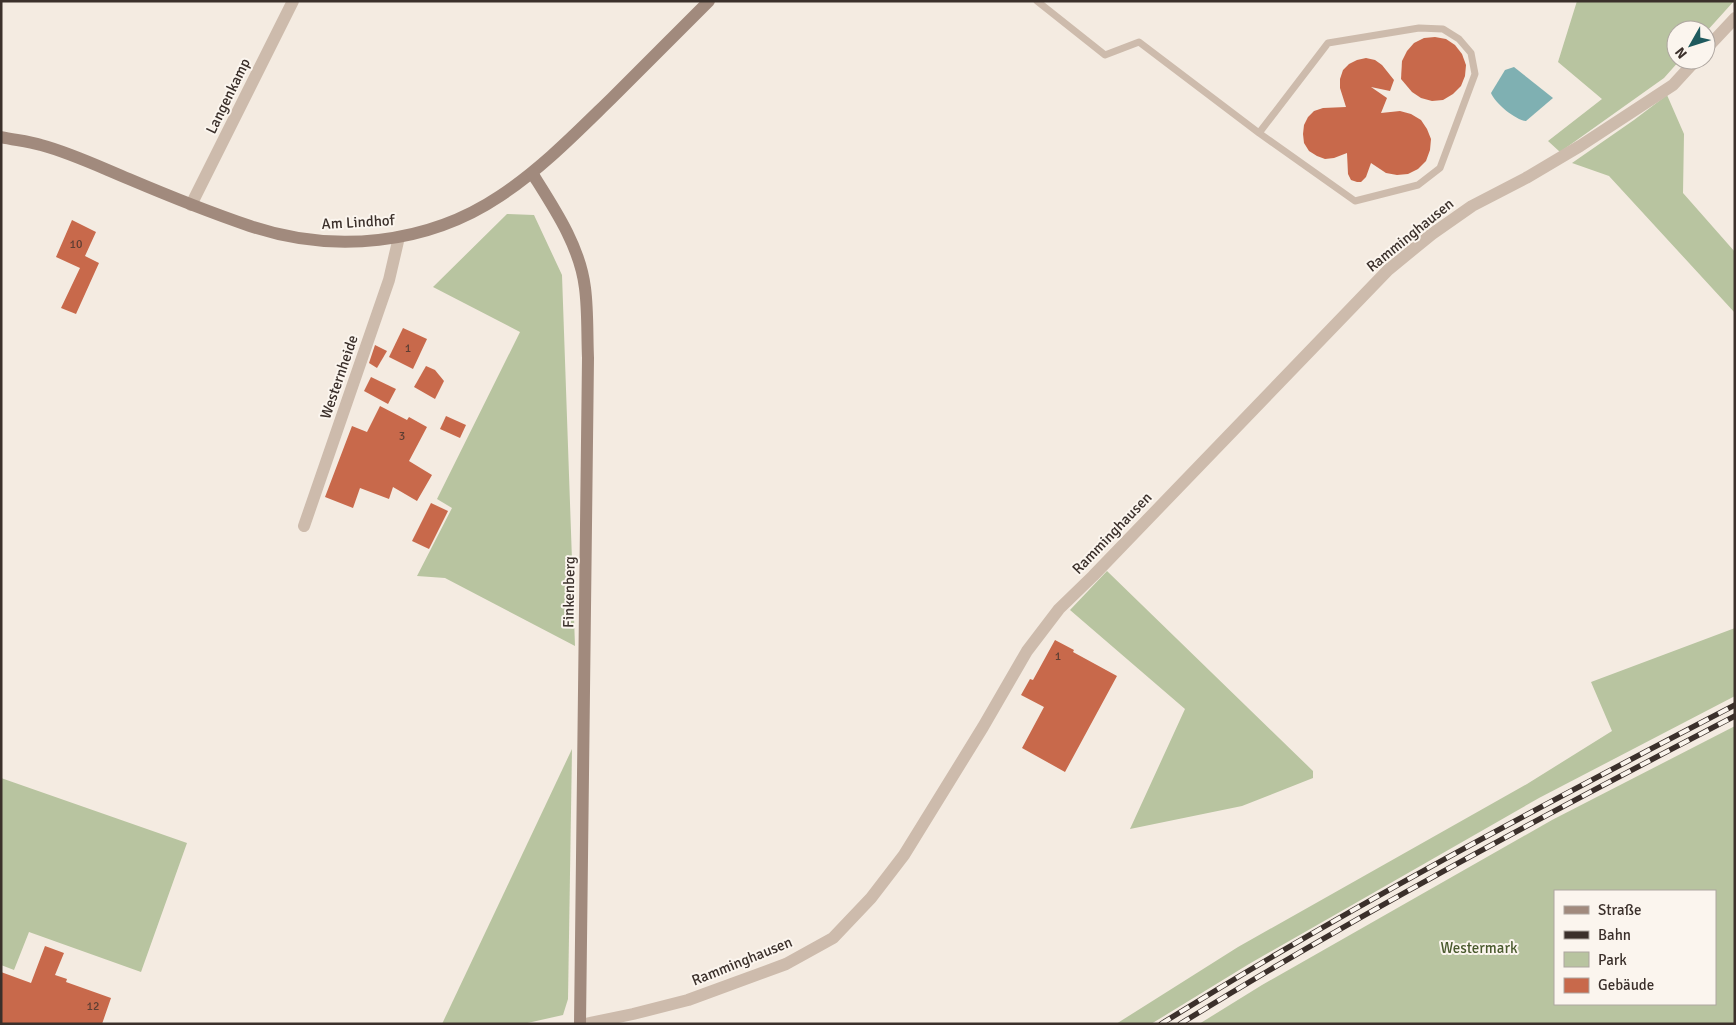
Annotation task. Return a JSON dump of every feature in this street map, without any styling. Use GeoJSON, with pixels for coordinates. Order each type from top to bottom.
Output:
{"type":"FeatureCollection","features":[{"type":"Feature","properties":{"kind":"street","name":"Langenkamp"},"geometry":{"type":"LineString","coordinates":[[191,205],[293,1]]}},
{"type":"Feature","properties":{"kind":"street","name":"Am Lindhof"},"geometry":{"type":"LineString","coordinates":[[1,137],[40,144],[70,154],[191,205],[281,236],[311,241],[340,242],[370,241],[399,237],[440,226],[473,212],[500,196],[532,173],[596,114],[709,1]]}},
{"type":"Feature","properties":{"kind":"street"},"geometry":{"type":"LineString","coordinates":[[1716,38],[1735,18]]}},
{"type":"Feature","properties":{"kind":"street","name":"Ramminghausen"},"geometry":{"type":"LineString","coordinates":[[585,1024],[688,1000],[786,964],[833,938],[871,898],[904,855],[983,727],[1027,651],[1059,609],[1388,270],[1432,234],[1472,206],[1526,178],[1580,146],[1673,85],[1687,70]]}},
{"type":"Feature","properties":{"kind":"street","name":"Finkenberg"},"geometry":{"type":"LineString","coordinates":[[532,173],[564,224],[577,257],[585,287],[588,358],[580,1024]]}},
{"type":"Feature","properties":{"kind":"street","name":"Westernheide"},"geometry":{"type":"LineString","coordinates":[[304,526],[390,280],[399,237]]}},
{"type":"Feature","properties":{"kind":"lane"},"geometry":{"type":"LineString","coordinates":[[1037,1],[1105,55],[1138,42],[1259,133],[1354,201],[1418,185],[1440,168],[1475,74],[1471,53],[1459,39],[1443,29],[1419,28],[1328,43],[1259,133]]}},
{"type":"Feature","properties":{"kind":"green space"},"geometry":{"type":"Polygon","coordinates":[[[1577,1],[1734,1],[1716,21],[1666,20],[1666,70],[1671,70],[1664,78],[1560,152],[1548,141],[1602,99],[1558,62],[1577,1]]]}},
{"type":"Feature","properties":{"kind":"green space"},"geometry":{"type":"Polygon","coordinates":[[[1667,95],[1684,134],[1683,193],[1735,252],[1735,313],[1609,176],[1572,163],[1667,95]]]}},
{"type":"Feature","properties":{"kind":"green space"},"geometry":{"type":"Polygon","coordinates":[[[507,214],[534,215],[562,275],[575,646],[445,578],[417,576],[452,508],[437,499],[520,332],[433,287],[507,214]]]}},
{"type":"Feature","properties":{"kind":"green space"},"geometry":{"type":"Polygon","coordinates":[[[1107,571],[1313,771],[1313,778],[1242,806],[1130,829],[1185,709],[1070,610],[1107,571]]]}},
{"type":"Feature","properties":{"kind":"green space"},"geometry":{"type":"Polygon","coordinates":[[[1735,628],[1735,696],[1539,798],[1249,964],[1151,1024],[1116,1024],[1238,947],[1527,784],[1612,731],[1591,682],[1735,628]]]}},
{"type":"Feature","properties":{"kind":"green space","name":"Westermark"},"geometry":{"type":"Polygon","coordinates":[[[1735,726],[1735,1024],[1199,1024],[1262,985],[1552,820],[1735,726]]]}},
{"type":"Feature","properties":{"kind":"green space"},"geometry":{"type":"Polygon","coordinates":[[[572,749],[568,999],[563,1015],[523,1024],[442,1024],[572,749]]]}},
{"type":"Feature","properties":{"kind":"green space"},"geometry":{"type":"Polygon","coordinates":[[[1,778],[187,843],[141,972],[29,932],[14,970],[1,965],[1,778]]]}},
{"type":"Feature","properties":{"kind":"water"},"geometry":{"type":"Polygon","coordinates":[[[1514,67],[1553,98],[1526,121],[1516,118],[1506,110],[1491,93],[1505,70],[1514,67]]]}},
{"type":"Feature","properties":{"kind":"building"},"geometry":{"type":"Polygon","coordinates":[[[1424,38],[1446,39],[1455,45],[1462,54],[1466,65],[1465,76],[1461,86],[1443,100],[1432,101],[1421,98],[1412,92],[1401,79],[1402,61],[1407,51],[1414,43],[1424,38]]]}},
{"type":"Feature","properties":{"kind":"building"},"geometry":{"type":"Polygon","coordinates":[[[1366,58],[1375,60],[1382,65],[1394,80],[1390,91],[1371,87],[1387,98],[1381,113],[1400,111],[1411,114],[1421,120],[1431,139],[1426,161],[1418,169],[1408,174],[1397,175],[1386,173],[1371,163],[1366,177],[1361,182],[1357,182],[1351,180],[1348,174],[1347,153],[1325,159],[1317,156],[1309,151],[1304,143],[1303,134],[1304,125],[1314,111],[1323,108],[1346,107],[1340,88],[1343,70],[1349,64],[1366,58]]]}},
{"type":"Feature","properties":{"kind":"building"},"geometry":{"type":"Polygon","coordinates":[[[72,220],[96,232],[85,256],[99,263],[76,314],[61,308],[80,268],[56,257],[72,220]]]}},
{"type":"Feature","properties":{"kind":"building"},"geometry":{"type":"Polygon","coordinates":[[[403,328],[427,339],[413,369],[389,357],[403,328]]]}},
{"type":"Feature","properties":{"kind":"building"},"geometry":{"type":"Polygon","coordinates":[[[375,345],[387,351],[377,368],[369,363],[375,345]]]}},
{"type":"Feature","properties":{"kind":"building"},"geometry":{"type":"Polygon","coordinates":[[[426,366],[435,370],[444,381],[435,399],[414,387],[426,366]]]}},
{"type":"Feature","properties":{"kind":"building"},"geometry":{"type":"Polygon","coordinates":[[[371,377],[396,389],[388,404],[364,391],[371,377]]]}},
{"type":"Feature","properties":{"kind":"building"},"geometry":{"type":"Polygon","coordinates":[[[380,406],[407,420],[409,417],[427,427],[409,461],[432,475],[417,501],[393,487],[389,499],[360,488],[353,508],[325,497],[352,426],[367,432],[380,406]]]}},
{"type":"Feature","properties":{"kind":"building"},"geometry":{"type":"Polygon","coordinates":[[[446,416],[466,425],[460,438],[440,429],[446,416]]]}},
{"type":"Feature","properties":{"kind":"building"},"geometry":{"type":"Polygon","coordinates":[[[431,503],[448,511],[429,549],[412,541],[431,503]]]}},
{"type":"Feature","properties":{"kind":"building"},"geometry":{"type":"Polygon","coordinates":[[[1055,640],[1117,676],[1065,772],[1022,748],[1044,707],[1021,695],[1030,679],[1033,680],[1055,640]]]}},
{"type":"Feature","properties":{"kind":"building"},"geometry":{"type":"Polygon","coordinates":[[[45,946],[64,953],[55,975],[67,979],[66,982],[111,998],[102,1024],[1,1024],[1,972],[31,983],[45,946]]]}},
{"type":"Feature","properties":{"kind":"railway"},"geometry":{"type":"LineString","coordinates":[[1161,1024],[1302,939],[1373,899],[1517,820],[1735,705]]}},
{"type":"Feature","properties":{"kind":"railway"},"geometry":{"type":"LineString","coordinates":[[1180,1024],[1385,904],[1524,827],[1735,716]]}}]}
